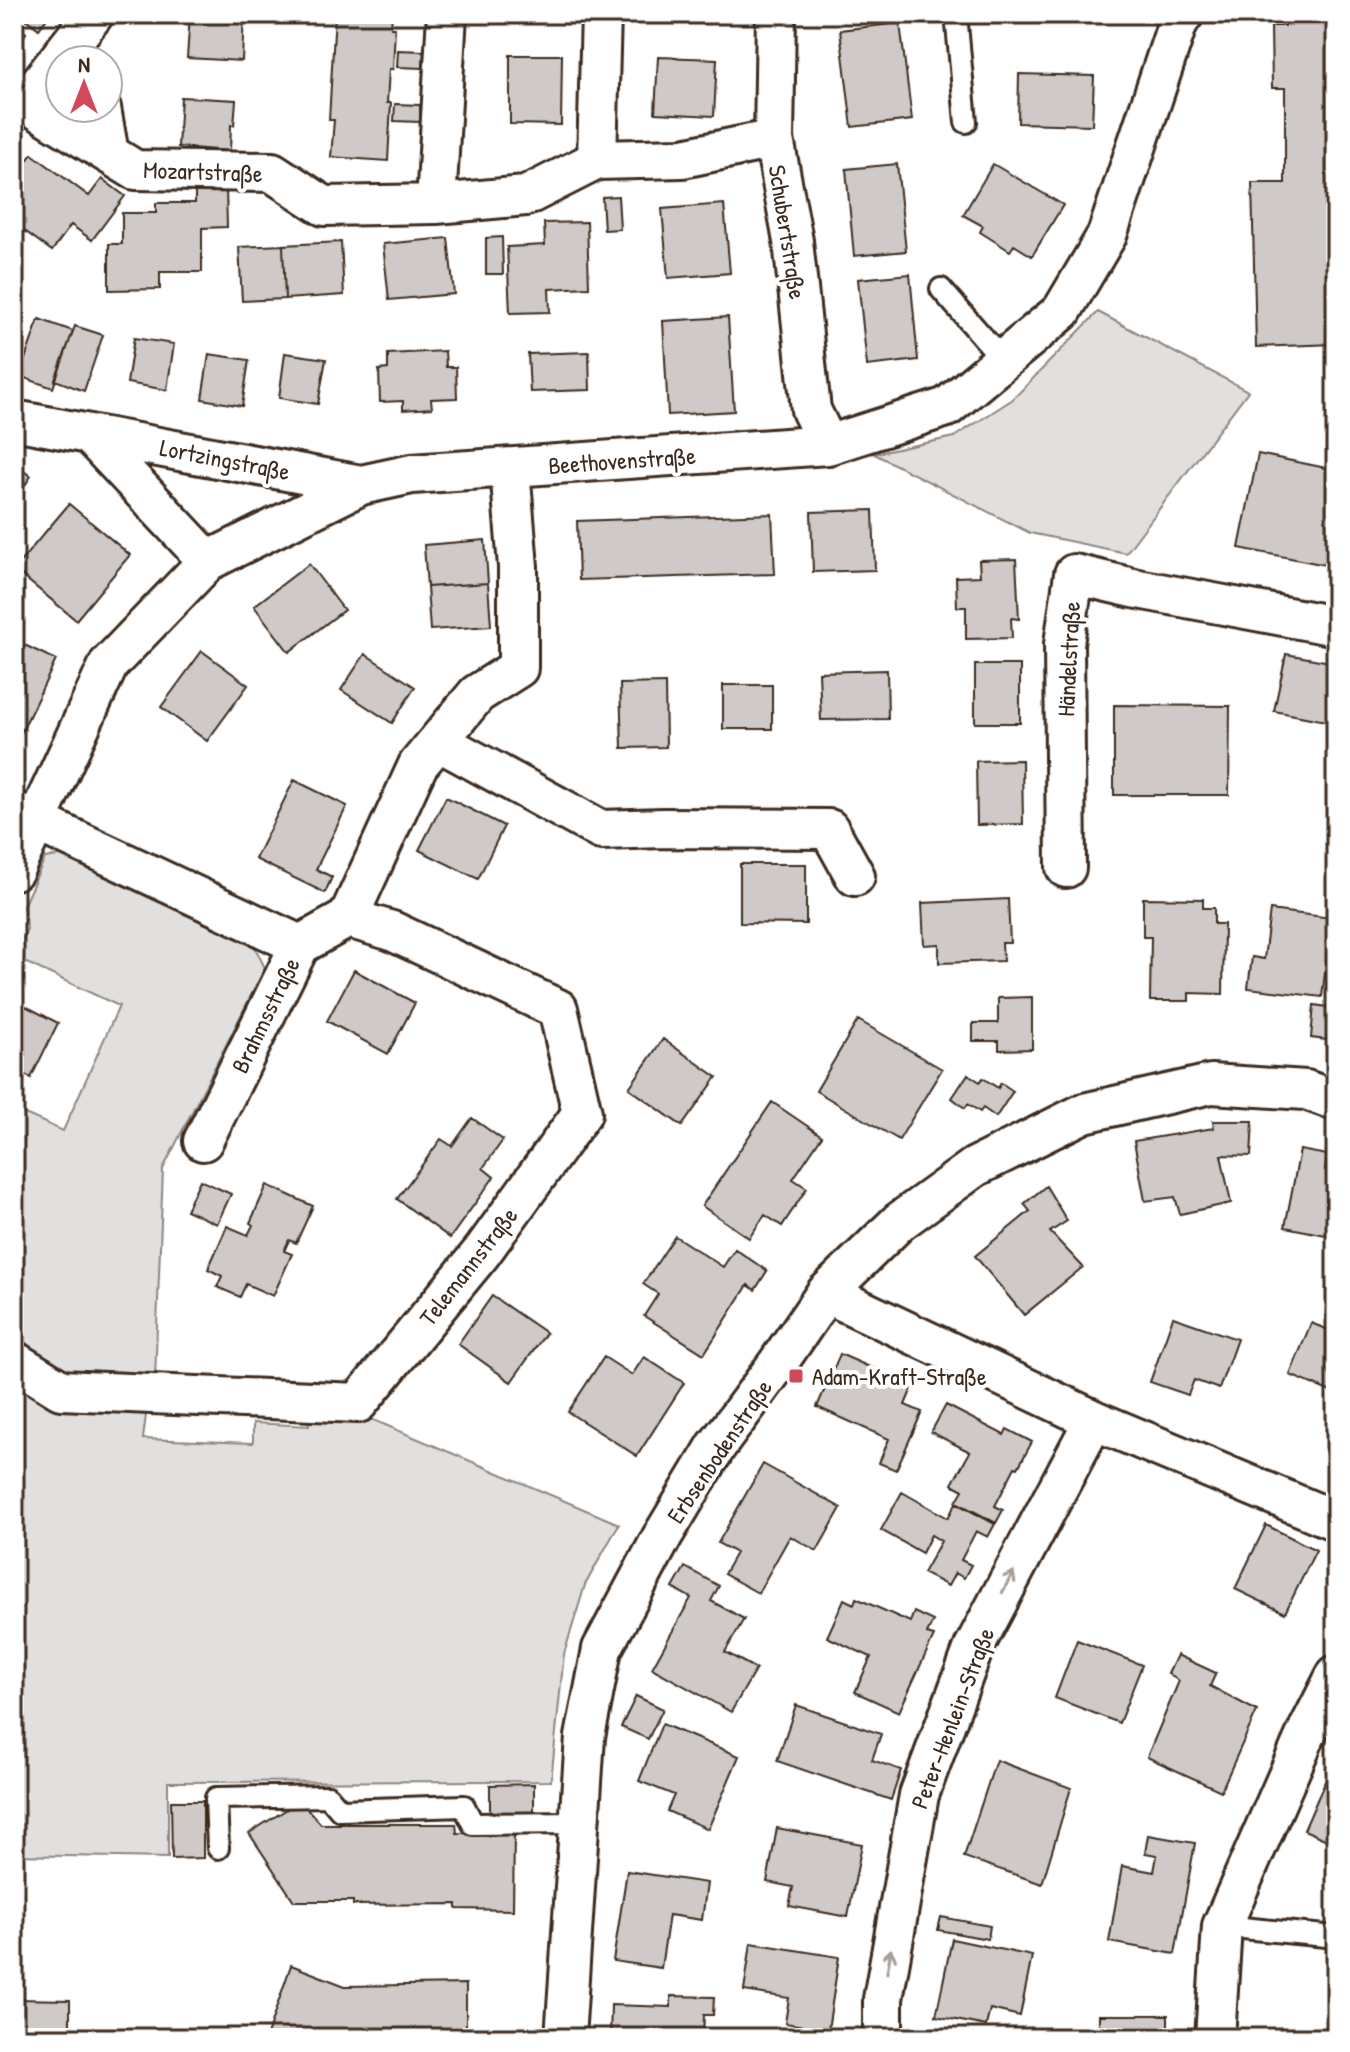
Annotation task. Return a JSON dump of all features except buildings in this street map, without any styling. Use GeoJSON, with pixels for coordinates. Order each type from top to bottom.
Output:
{"type":"FeatureCollection","features":[{"type":"Feature","properties":{"kind":"street"},"geometry":{"type":"LineString","coordinates":[[436,204],[447,14]]}},
{"type":"Feature","properties":{"kind":"street"},"geometry":{"type":"LineString","coordinates":[[597,160],[601,14]]}},
{"type":"Feature","properties":{"kind":"street","name":"Schubertstraße"},"geometry":{"type":"LineString","coordinates":[[776,14],[774,139],[793,241],[811,410],[828,445]]}},
{"type":"Feature","properties":{"kind":"street","name":"Beethovenstraße"},"geometry":{"type":"LineString","coordinates":[[14,870],[25,816],[109,664],[208,561],[361,485],[412,474],[828,445],[947,407],[1062,311],[1107,235],[1178,22],[1184,14]]}},
{"type":"Feature","properties":{"kind":"street","name":"Mozartstraße"},"geometry":{"type":"LineString","coordinates":[[91,33],[19,108],[135,170],[272,172],[324,206],[436,204],[526,196],[597,160],[683,158],[774,139]]}},
{"type":"Feature","properties":{"kind":"street","name":"Mozartstraße"},"geometry":{"type":"LineString","coordinates":[[104,124],[109,154]]}},
{"type":"Feature","properties":{"kind":"street","name":"Lortzingstraße"},"geometry":{"type":"LineString","coordinates":[[14,420],[361,485]]}},
{"type":"Feature","properties":{"kind":"street","name":"Lortzingstraße"},"geometry":{"type":"LineString","coordinates":[[89,434],[208,561]]}},
{"type":"Feature","properties":{"kind":"street"},"geometry":{"type":"LineString","coordinates":[[348,918],[418,765],[477,694],[518,668],[518,567],[510,468]]}},
{"type":"Feature","properties":{"kind":"street","name":"Händelstraße"},"geometry":{"type":"LineString","coordinates":[[1066,868],[1064,644],[1074,574],[1336,626]]}},
{"type":"Feature","properties":{"kind":"street"},"geometry":{"type":"LineString","coordinates":[[438,741],[601,830],[829,829],[855,876]]}},
{"type":"Feature","properties":{"kind":"street"},"geometry":{"type":"LineString","coordinates":[[25,816],[300,945]]}},
{"type":"Feature","properties":{"kind":"street","name":"Brahmsstraße"},"geometry":{"type":"LineString","coordinates":[[203,1141],[300,945],[348,918]]}},
{"type":"Feature","properties":{"kind":"street","name":"Telemannstraße"},"geometry":{"type":"LineString","coordinates":[[14,1361],[61,1390],[358,1403],[482,1252],[582,1113],[558,1009],[392,931],[348,918]]}},
{"type":"Feature","properties":{"kind":"street","name":"Erbsenbodenstraße"},"geometry":{"type":"LineString","coordinates":[[565,2038],[585,1737],[602,1649],[662,1537],[709,1459],[826,1293],[899,1222],[975,1167],[1084,1113],[1211,1084],[1306,1090],[1336,1101]]}},
{"type":"Feature","properties":{"kind":"street"},"geometry":{"type":"LineString","coordinates":[[826,1293],[1094,1420],[1336,1521]]}},
{"type":"Feature","properties":{"kind":"street","name":"Peter-Henlein-Straße"},"geometry":{"type":"LineString","coordinates":[[883,2038],[883,1999],[919,1795],[974,1647],[1094,1420]]}},
{"type":"Feature","properties":{"kind":"street"},"geometry":{"type":"LineString","coordinates":[[1215,2038],[1222,1926],[1307,1732],[1336,1675]]}},
{"type":"Feature","properties":{"kind":"lane"},"geometry":{"type":"LineString","coordinates":[[956,14],[966,122]]}},
{"type":"Feature","properties":{"kind":"lane"},"geometry":{"type":"LineString","coordinates":[[941,289],[1003,360]]}},
{"type":"Feature","properties":{"kind":"lane"},"geometry":{"type":"LineString","coordinates":[[218,1848],[216,1798],[328,1796],[340,1810],[464,1806],[473,1824],[579,1823]]}},
{"type":"Feature","properties":{"kind":"lane"},"geometry":{"type":"LineString","coordinates":[[1222,1926],[1336,1937]]}},
{"type":"Feature","properties":{"kind":"shaded area"},"geometry":{"type":"Polygon","coordinates":[[[1098,312],[1248,391],[1126,553],[1030,533],[874,454],[954,437],[1013,399],[1098,312]]]}},
{"type":"Feature","properties":{"kind":"shaded area"},"geometry":{"type":"Polygon","coordinates":[[[71,854],[255,947],[265,968],[163,1169],[155,1380],[63,1376],[14,1334],[14,1109],[63,1131],[119,1006],[14,957],[27,929],[23,906],[45,858],[71,854]]]}},
{"type":"Feature","properties":{"kind":"shaded area"},"geometry":{"type":"Polygon","coordinates":[[[14,1381],[37,1398],[146,1415],[143,1439],[253,1443],[253,1423],[309,1426],[306,1412],[357,1413],[619,1524],[585,1585],[564,1654],[551,1781],[168,1782],[168,1858],[14,1855],[14,1381]]]}},
{"type":"Feature","properties":{"kind":"place","name":"Adam-Kraft-Straße"},"geometry":{"type":"Point","coordinates":[796,1376]}}]}
